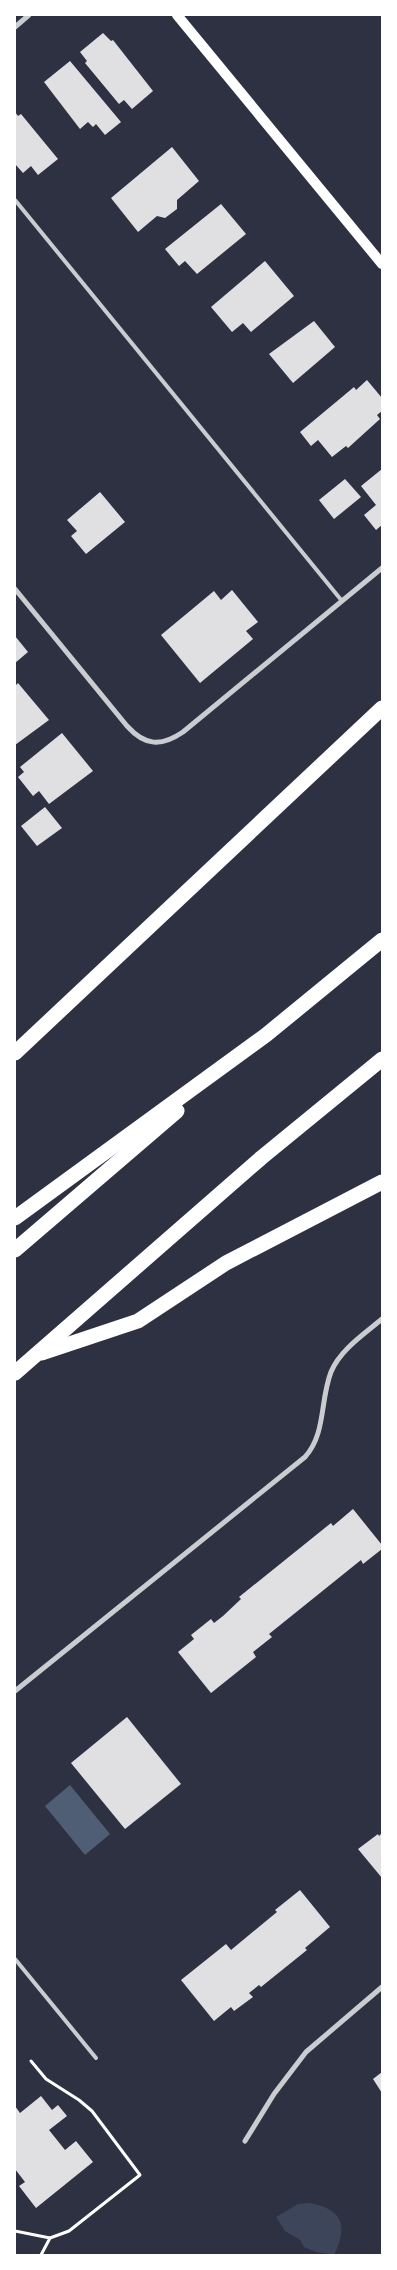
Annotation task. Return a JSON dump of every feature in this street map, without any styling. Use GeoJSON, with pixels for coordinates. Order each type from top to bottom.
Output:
{"type":"FeatureCollection","features":[{"type":"Feature","properties":{"kind":"highway"},"geometry":{"type":"LineString","coordinates":[[15,1053],[382,708]]}},
{"type":"Feature","properties":{"kind":"highway"},"geometry":{"type":"LineString","coordinates":[[15,1250],[266,1035],[382,940]]}},
{"type":"Feature","properties":{"kind":"highway"},"geometry":{"type":"LineString","coordinates":[[15,1218],[266,1035]]}},
{"type":"Feature","properties":{"kind":"highway"},"geometry":{"type":"LineString","coordinates":[[15,1373],[261,1158],[382,1059]]}},
{"type":"Feature","properties":{"kind":"highway"},"geometry":{"type":"LineString","coordinates":[[36,1355],[138,1321],[226,1263],[382,1182]]}},
{"type":"Feature","properties":{"kind":"main road"},"geometry":{"type":"LineString","coordinates":[[177,15],[382,264]]}},
{"type":"Feature","properties":{"kind":"street"},"geometry":{"type":"LineString","coordinates":[[15,27],[29,15]]}},
{"type":"Feature","properties":{"kind":"street"},"geometry":{"type":"LineString","coordinates":[[15,589],[127,726],[138,737],[153,744],[168,741],[183,732],[382,568]]}},
{"type":"Feature","properties":{"kind":"street"},"geometry":{"type":"LineString","coordinates":[[15,1691],[305,1457],[316,1440],[334,1367],[354,1343],[382,1319]]}},
{"type":"Feature","properties":{"kind":"street"},"geometry":{"type":"LineString","coordinates":[[245,2141],[274,2094],[306,2052],[382,1987]]}},
{"type":"Feature","properties":{"kind":"lane"},"geometry":{"type":"LineString","coordinates":[[15,200],[342,601]]}},
{"type":"Feature","properties":{"kind":"lane"},"geometry":{"type":"LineString","coordinates":[[15,1959],[96,2058]]}},
{"type":"Feature","properties":{"kind":"path"},"geometry":{"type":"LineString","coordinates":[[15,2231],[50,2238],[69,2231],[140,2175],[92,2111],[46,2079],[31,2061]]}},
{"type":"Feature","properties":{"kind":"path"},"geometry":{"type":"LineString","coordinates":[[41,2255],[50,2238]]}},
{"type":"Feature","properties":{"kind":"shaded area"},"geometry":{"type":"Polygon","coordinates":[[[70,1785],[110,1834],[85,1855],[45,1806],[70,1785]]]}},
{"type":"Feature","properties":{"kind":"shaded area"},"geometry":{"type":"Polygon","coordinates":[[[308,2203],[329,2209],[339,2220],[341,2235],[334,2255],[316,2252],[304,2247],[300,2240],[285,2231],[276,2217],[298,2204],[308,2203]]]}},
{"type":"Feature","properties":{"kind":"building"},"geometry":{"type":"Polygon","coordinates":[[[103,33],[111,41],[113,40],[153,91],[132,109],[124,100],[119,104],[85,63],[87,61],[80,52],[103,33]]]}},
{"type":"Feature","properties":{"kind":"building"},"geometry":{"type":"Polygon","coordinates":[[[70,61],[121,122],[105,135],[96,124],[93,127],[88,122],[80,129],[44,82],[70,61]]]}},
{"type":"Feature","properties":{"kind":"building"},"geometry":{"type":"Polygon","coordinates":[[[15,112],[18,116],[21,114],[58,159],[38,175],[31,166],[23,173],[15,164],[15,112]]]}},
{"type":"Feature","properties":{"kind":"building"},"geometry":{"type":"Polygon","coordinates":[[[172,147],[199,181],[177,200],[177,209],[165,218],[157,216],[138,232],[111,198],[172,147]]]}},
{"type":"Feature","properties":{"kind":"building"},"geometry":{"type":"Polygon","coordinates":[[[221,204],[246,234],[197,274],[185,261],[179,266],[165,249],[221,204]]]}},
{"type":"Feature","properties":{"kind":"building"},"geometry":{"type":"Polygon","coordinates":[[[265,261],[294,296],[251,332],[243,323],[232,332],[211,307],[265,261]]]}},
{"type":"Feature","properties":{"kind":"building"},"geometry":{"type":"Polygon","coordinates":[[[314,321],[335,347],[293,383],[269,354],[314,321]]]}},
{"type":"Feature","properties":{"kind":"building"},"geometry":{"type":"Polygon","coordinates":[[[367,380],[382,398],[382,411],[377,415],[380,419],[348,448],[346,446],[332,457],[318,440],[311,446],[300,432],[354,387],[356,390],[367,380]]]}},
{"type":"Feature","properties":{"kind":"building"},"geometry":{"type":"Polygon","coordinates":[[[382,469],[382,525],[376,530],[364,515],[376,505],[361,486],[382,469]]]}},
{"type":"Feature","properties":{"kind":"building"},"geometry":{"type":"Polygon","coordinates":[[[345,479],[361,497],[334,519],[319,500],[345,479]]]}},
{"type":"Feature","properties":{"kind":"building"},"geometry":{"type":"Polygon","coordinates":[[[100,492],[125,522],[86,554],[71,536],[77,531],[67,520],[100,492]]]}},
{"type":"Feature","properties":{"kind":"building"},"geometry":{"type":"Polygon","coordinates":[[[232,590],[258,622],[246,631],[253,639],[200,683],[161,635],[214,591],[221,600],[232,590]]]}},
{"type":"Feature","properties":{"kind":"building"},"geometry":{"type":"Polygon","coordinates":[[[15,636],[28,652],[15,663],[15,636]]]}},
{"type":"Feature","properties":{"kind":"building"},"geometry":{"type":"Polygon","coordinates":[[[18,683],[49,720],[15,745],[15,686],[18,683]]]}},
{"type":"Feature","properties":{"kind":"building"},"geometry":{"type":"Polygon","coordinates":[[[62,733],[93,771],[49,804],[39,791],[33,796],[18,777],[24,772],[20,767],[62,733]]]}},
{"type":"Feature","properties":{"kind":"building"},"geometry":{"type":"Polygon","coordinates":[[[45,807],[62,828],[37,846],[21,826],[45,807]]]}},
{"type":"Feature","properties":{"kind":"building"},"geometry":{"type":"Polygon","coordinates":[[[353,1509],[382,1545],[382,1549],[363,1564],[361,1560],[269,1634],[272,1637],[253,1652],[256,1657],[211,1693],[178,1652],[194,1639],[191,1635],[211,1619],[214,1623],[223,1616],[241,1599],[239,1597],[331,1523],[333,1526],[353,1509]]]}},
{"type":"Feature","properties":{"kind":"building"},"geometry":{"type":"Polygon","coordinates":[[[127,1717],[181,1784],[125,1829],[71,1763],[127,1717]]]}},
{"type":"Feature","properties":{"kind":"building"},"geometry":{"type":"Polygon","coordinates":[[[382,1833],[382,1878],[358,1849],[382,1833]]]}},
{"type":"Feature","properties":{"kind":"building"},"geometry":{"type":"Polygon","coordinates":[[[300,1890],[330,1927],[305,1948],[307,1950],[261,1987],[259,1985],[249,1993],[253,1997],[234,2011],[231,2007],[214,2021],[181,1980],[226,1944],[231,1950],[277,1912],[275,1910],[300,1890]]]}},
{"type":"Feature","properties":{"kind":"building"},"geometry":{"type":"Polygon","coordinates":[[[382,2072],[382,2093],[373,2079],[382,2072]]]}},
{"type":"Feature","properties":{"kind":"building"},"geometry":{"type":"Polygon","coordinates":[[[41,2096],[52,2110],[58,2105],[67,2116],[49,2130],[65,2150],[76,2141],[93,2162],[36,2208],[19,2186],[25,2182],[15,2169],[15,2106],[20,2113],[41,2096]]]}}]}
